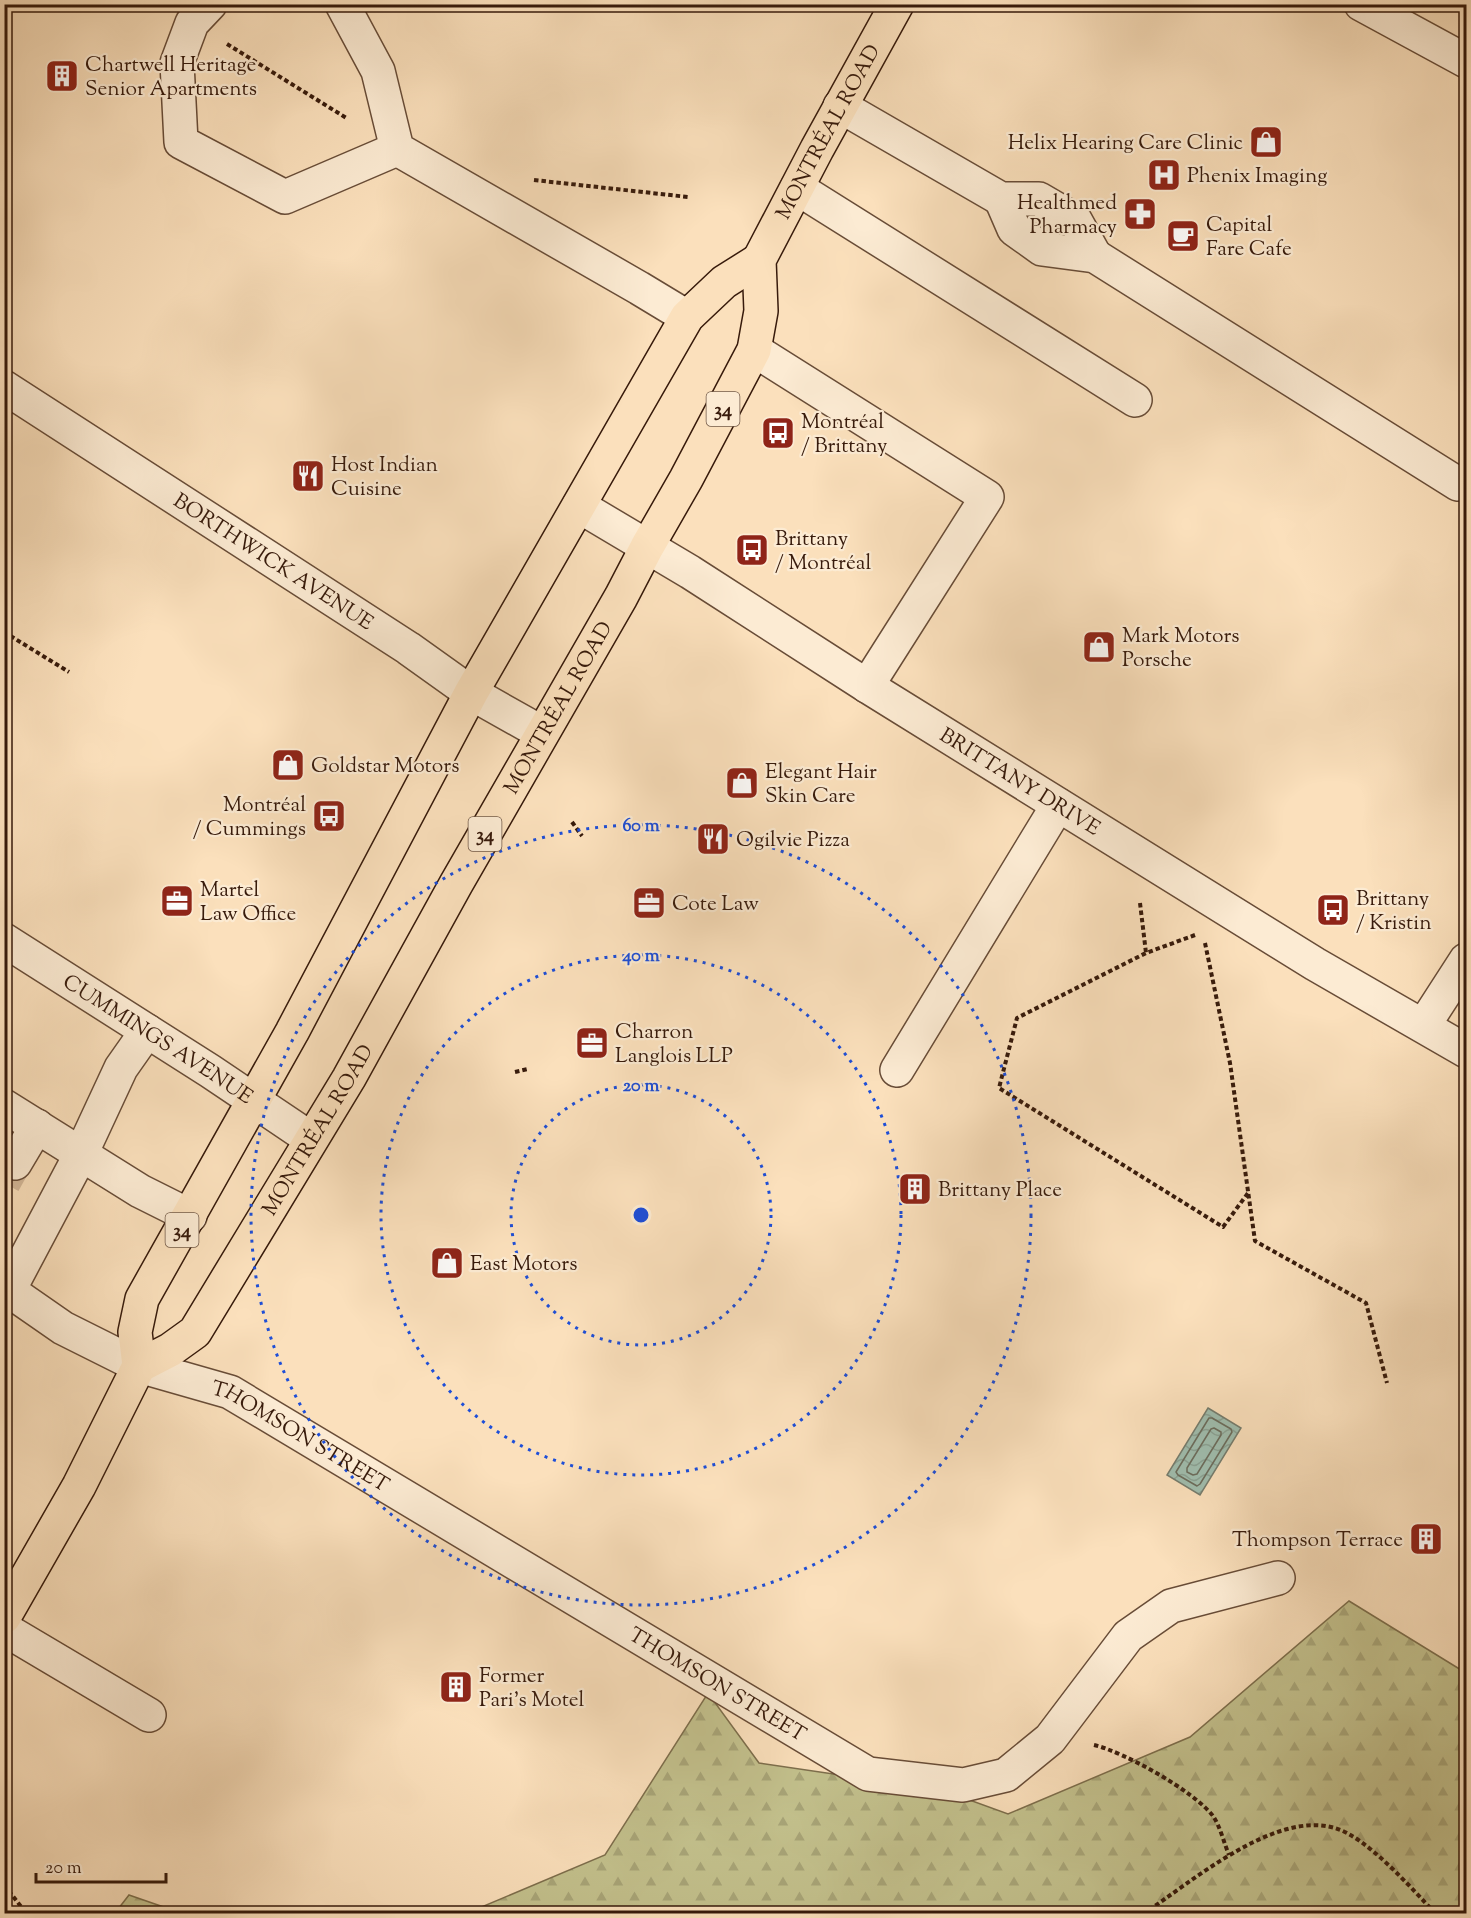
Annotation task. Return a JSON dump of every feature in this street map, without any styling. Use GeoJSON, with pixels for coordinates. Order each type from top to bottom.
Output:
{"type":"FeatureCollection","features":[{"type":"Feature","properties":{"kind":"main road","name":"MONTRÉAL ROAD"},"geometry":{"type":"LineString","coordinates":[[139,1366],[170,1350],[195,1332],[349,1078],[456,884],[621,597],[754,350],[761,311],[759,260],[897,4]]}},
{"type":"Feature","properties":{"kind":"main road","name":"34"},"geometry":{"type":"LineString","coordinates":[[139,1366],[135,1332],[142,1299],[292,1032],[471,693],[687,317],[724,282],[759,260]]}},
{"type":"Feature","properties":{"kind":"main road"},"geometry":{"type":"LineString","coordinates":[[4,1617],[79,1486],[139,1366]]}},
{"type":"Feature","properties":{"kind":"street"},"geometry":{"type":"LineString","coordinates":[[342,4],[378,71],[397,149],[687,317]]}},
{"type":"Feature","properties":{"kind":"street"},"geometry":{"type":"LineString","coordinates":[[1361,4],[1467,62]]}},
{"type":"Feature","properties":{"kind":"street"},"geometry":{"type":"LineString","coordinates":[[201,14],[177,63],[181,142],[285,198],[397,149]]}},
{"type":"Feature","properties":{"kind":"street"},"geometry":{"type":"LineString","coordinates":[[840,106],[1001,199],[1014,229],[1042,249],[1095,256],[1458,484]]}},
{"type":"Feature","properties":{"kind":"street"},"geometry":{"type":"LineString","coordinates":[[796,188],[1135,400]]}},
{"type":"Feature","properties":{"kind":"street"},"geometry":{"type":"LineString","coordinates":[[754,350],[987,497],[867,686]]}},
{"type":"Feature","properties":{"kind":"street","name":"BORTHWICK AVENUE"},"geometry":{"type":"LineString","coordinates":[[4,387],[408,648],[471,693],[542,733]]}},
{"type":"Feature","properties":{"kind":"street","name":"BRITTANY DRIVE"},"geometry":{"type":"LineString","coordinates":[[579,506],[1315,964],[1424,1024],[1467,1051]]}},
{"type":"Feature","properties":{"kind":"street"},"geometry":{"type":"LineString","coordinates":[[897,1070],[1058,804]]}},
{"type":"Feature","properties":{"kind":"street","name":"CUMMINGS AVENUE"},"geometry":{"type":"LineString","coordinates":[[4,940],[311,1139]]}},
{"type":"Feature","properties":{"kind":"street"},"geometry":{"type":"LineString","coordinates":[[1424,1024],[1467,960]]}},
{"type":"Feature","properties":{"kind":"street"},"geometry":{"type":"LineString","coordinates":[[7,1288],[81,1154],[121,1068],[147,1031]]}},
{"type":"Feature","properties":{"kind":"street"},"geometry":{"type":"LineString","coordinates":[[4,1106],[140,1191],[190,1216]]}},
{"type":"Feature","properties":{"kind":"street"},"geometry":{"type":"LineString","coordinates":[[15,1163],[37,1126]]}},
{"type":"Feature","properties":{"kind":"street","name":"THOMSON STREET"},"geometry":{"type":"LineString","coordinates":[[7,1288],[63,1328],[139,1366],[230,1392],[868,1774],[963,1785],[1006,1775],[1050,1739],[1128,1636],[1171,1606],[1278,1578]]}},
{"type":"Feature","properties":{"kind":"street"},"geometry":{"type":"LineString","coordinates":[[4,1629],[149,1715]]}},
{"type":"Feature","properties":{"kind":"path"},"geometry":{"type":"LineString","coordinates":[[201,14],[397,149]]}},
{"type":"Feature","properties":{"kind":"path"},"geometry":{"type":"LineString","coordinates":[[522,179],[688,197]]}},
{"type":"Feature","properties":{"kind":"path"},"geometry":{"type":"LineString","coordinates":[[4,632],[69,672]]}},
{"type":"Feature","properties":{"kind":"path"},"geometry":{"type":"LineString","coordinates":[[572,822],[582,836]]}},
{"type":"Feature","properties":{"kind":"path"},"geometry":{"type":"LineString","coordinates":[[1140,898],[1146,953]]}},
{"type":"Feature","properties":{"kind":"path"},"geometry":{"type":"LineString","coordinates":[[1248,1193],[1223,1227],[999,1088],[1017,1018],[1146,953],[1203,932],[1230,1063],[1255,1241],[1366,1303],[1387,1383]]}},
{"type":"Feature","properties":{"kind":"path"},"geometry":{"type":"LineString","coordinates":[[515,1072],[528,1069]]}},
{"type":"Feature","properties":{"kind":"path"},"geometry":{"type":"LineString","coordinates":[[1050,1739],[1096,1745],[1135,1760],[1187,1793],[1214,1817],[1229,1855]]}},
{"type":"Feature","properties":{"kind":"path"},"geometry":{"type":"LineString","coordinates":[[1143,1914],[1229,1855],[1289,1829],[1313,1824],[1336,1828],[1378,1855],[1436,1914]]}},
{"type":"Feature","properties":{"kind":"path"},"geometry":{"type":"LineString","coordinates":[[4,1885],[27,1914]]}},
{"type":"Feature","properties":{"kind":"green space"},"geometry":{"type":"Polygon","coordinates":[[[1349,1601],[1466,1673],[1466,1913],[465,1914],[605,1855],[708,1693],[759,1763],[942,1790],[1008,1814],[1190,1737],[1349,1601]]]}},
{"type":"Feature","properties":{"kind":"green space"},"geometry":{"type":"Polygon","coordinates":[[[129,1895],[181,1913],[115,1913],[129,1895]]]}},
{"type":"Feature","properties":{"kind":"water"},"geometry":{"type":"Polygon","coordinates":[[[1208,1408],[1241,1428],[1200,1495],[1167,1475],[1208,1408]]]}},
{"type":"Feature","properties":{"kind":"tunnel"},"geometry":{"type":"LineString","coordinates":[[4,1183],[15,1163]]}},
{"type":"Feature","properties":{"kind":"place","name":"Chartwell Heritage Senior Apartments"},"geometry":{"type":"Point","coordinates":[62,76]}},
{"type":"Feature","properties":{"kind":"place","name":"Helix Hearing Care Clinic"},"geometry":{"type":"Point","coordinates":[1266,142]}},
{"type":"Feature","properties":{"kind":"place","name":"Phenix Imaging"},"geometry":{"type":"Point","coordinates":[1164,175]}},
{"type":"Feature","properties":{"kind":"place","name":"Healthmed Pharmacy"},"geometry":{"type":"Point","coordinates":[1140,214]}},
{"type":"Feature","properties":{"kind":"place","name":"Capital Fare Cafe"},"geometry":{"type":"Point","coordinates":[1183,236]}},
{"type":"Feature","properties":{"kind":"place","name":"Montréal / Brittany"},"geometry":{"type":"Point","coordinates":[778,433]}},
{"type":"Feature","properties":{"kind":"place","name":"Host Indian Cuisine"},"geometry":{"type":"Point","coordinates":[308,476]}},
{"type":"Feature","properties":{"kind":"place","name":"Brittany / Montréal"},"geometry":{"type":"Point","coordinates":[752,550]}},
{"type":"Feature","properties":{"kind":"place","name":"Mark Motors Porsche"},"geometry":{"type":"Point","coordinates":[1099,647]}},
{"type":"Feature","properties":{"kind":"place","name":"Goldstar Motors"},"geometry":{"type":"Point","coordinates":[288,765]}},
{"type":"Feature","properties":{"kind":"place","name":"Elegant Hair Skin Care"},"geometry":{"type":"Point","coordinates":[742,783]}},
{"type":"Feature","properties":{"kind":"place","name":"Montréal / Cummings"},"geometry":{"type":"Point","coordinates":[329,816]}},
{"type":"Feature","properties":{"kind":"place","name":"Ogilvie Pizza"},"geometry":{"type":"Point","coordinates":[713,839]}},
{"type":"Feature","properties":{"kind":"place","name":"Martel Law Office"},"geometry":{"type":"Point","coordinates":[177,901]}},
{"type":"Feature","properties":{"kind":"place","name":"Cote Law"},"geometry":{"type":"Point","coordinates":[649,903]}},
{"type":"Feature","properties":{"kind":"place","name":"Brittany / Kristin"},"geometry":{"type":"Point","coordinates":[1333,910]}},
{"type":"Feature","properties":{"kind":"place","name":"Charron Langlois LLP"},"geometry":{"type":"Point","coordinates":[592,1043]}},
{"type":"Feature","properties":{"kind":"place","name":"Brittany Place"},"geometry":{"type":"Point","coordinates":[915,1189]}},
{"type":"Feature","properties":{"kind":"place","name":"East Motors"},"geometry":{"type":"Point","coordinates":[447,1263]}},
{"type":"Feature","properties":{"kind":"place","name":"Thompson Terrace"},"geometry":{"type":"Point","coordinates":[1426,1539]}},
{"type":"Feature","properties":{"kind":"place","name":"Former Pari's Motel"},"geometry":{"type":"Point","coordinates":[456,1687]}}]}
